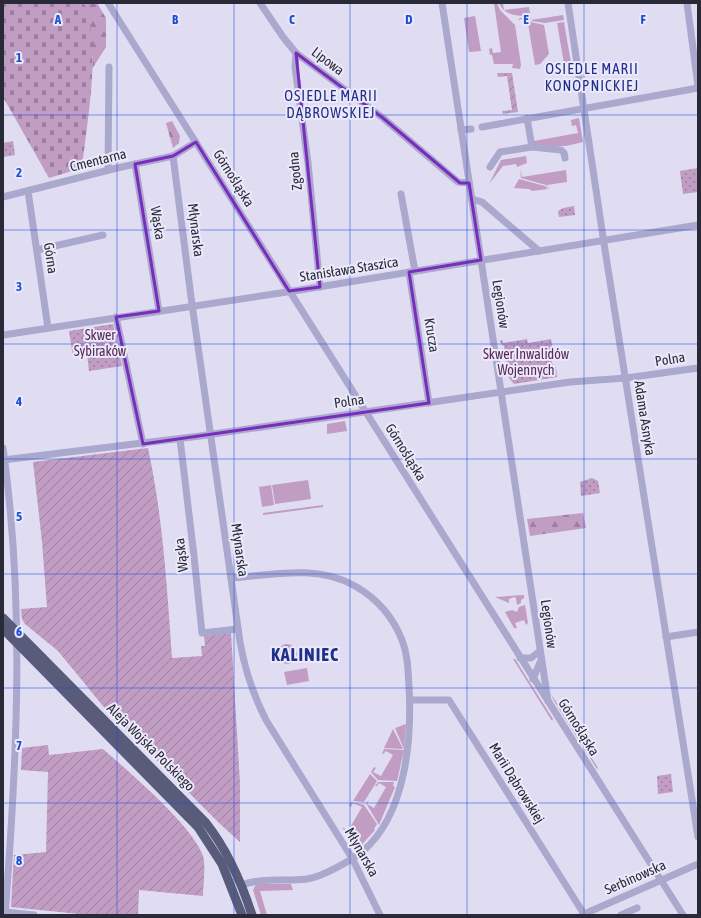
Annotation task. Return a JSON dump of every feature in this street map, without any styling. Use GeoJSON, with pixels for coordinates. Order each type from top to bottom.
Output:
{"type":"FeatureCollection","features":[{"type":"Feature","properties":{"kind":"main road","name":"Aleja Wojska Polskiego"},"geometry":{"type":"LineString","coordinates":[[3,618],[198,814],[223,847],[242,885],[252,915]]}},
{"type":"Feature","properties":{"kind":"main road","name":"Aleja Wojska Polskiego"},"geometry":{"type":"LineString","coordinates":[[4,631],[198,828],[222,864],[242,915]]}},
{"type":"Feature","properties":{"kind":"street","name":"Górnośląska"},"geometry":{"type":"LineString","coordinates":[[108,3],[683,915]]}},
{"type":"Feature","properties":{"kind":"street","name":"Lipowa"},"geometry":{"type":"LineString","coordinates":[[260,3],[283,37],[296,53],[383,118],[458,182],[470,183]]}},
{"type":"Feature","properties":{"kind":"street","name":"Legionów"},"geometry":{"type":"LineString","coordinates":[[442,3],[541,660],[545,673],[549,703]]}},
{"type":"Feature","properties":{"kind":"street","name":"Adama Asnyka"},"geometry":{"type":"LineString","coordinates":[[568,3],[698,837]]}},
{"type":"Feature","properties":{"kind":"street"},"geometry":{"type":"LineString","coordinates":[[482,127],[698,87],[687,3]]}},
{"type":"Feature","properties":{"kind":"street","name":"Zgodna"},"geometry":{"type":"LineString","coordinates":[[296,53],[296,67],[308,163],[320,286]]}},
{"type":"Feature","properties":{"kind":"street"},"geometry":{"type":"LineString","coordinates":[[108,170],[109,67]]}},
{"type":"Feature","properties":{"kind":"street"},"geometry":{"type":"LineString","coordinates":[[527,118],[532,147]]}},
{"type":"Feature","properties":{"kind":"street"},"geometry":{"type":"LineString","coordinates":[[462,130],[471,129]]}},
{"type":"Feature","properties":{"kind":"street","name":"Cmentarna"},"geometry":{"type":"LineString","coordinates":[[3,197],[108,170],[173,156],[196,142]]}},
{"type":"Feature","properties":{"kind":"street"},"geometry":{"type":"LineString","coordinates":[[490,167],[500,152],[532,147],[561,150],[565,158]]}},
{"type":"Feature","properties":{"kind":"street","name":"Młynarska"},"geometry":{"type":"LineString","coordinates":[[173,156],[192,306],[238,629],[247,674],[262,711],[352,858],[380,915]]}},
{"type":"Feature","properties":{"kind":"street","name":"Wąska"},"geometry":{"type":"LineString","coordinates":[[135,164],[159,311]]}},
{"type":"Feature","properties":{"kind":"street","name":"Górna"},"geometry":{"type":"LineString","coordinates":[[28,191],[48,328]]}},
{"type":"Feature","properties":{"kind":"street","name":"Krucza"},"geometry":{"type":"LineString","coordinates":[[401,194],[429,403]]}},
{"type":"Feature","properties":{"kind":"street"},"geometry":{"type":"LineString","coordinates":[[472,200],[482,202],[539,250]]}},
{"type":"Feature","properties":{"kind":"street","name":"Stanisława Staszica"},"geometry":{"type":"LineString","coordinates":[[3,335],[289,291],[698,225]]}},
{"type":"Feature","properties":{"kind":"street"},"geometry":{"type":"LineString","coordinates":[[37,250],[103,235]]}},
{"type":"Feature","properties":{"kind":"street"},"geometry":{"type":"LineString","coordinates":[[116,317],[143,444]]}},
{"type":"Feature","properties":{"kind":"street","name":"Polna"},"geometry":{"type":"LineString","coordinates":[[4,460],[180,439],[574,381],[626,378],[698,368]]}},
{"type":"Feature","properties":{"kind":"street","name":"Wąska"},"geometry":{"type":"LineString","coordinates":[[180,439],[202,633],[238,629]]}},
{"type":"Feature","properties":{"kind":"street"},"geometry":{"type":"LineString","coordinates":[[3,448],[13,549],[17,643],[16,743],[5,888],[5,913],[34,915]]}},
{"type":"Feature","properties":{"kind":"street"},"geometry":{"type":"LineString","coordinates":[[231,578],[314,573],[339,579],[365,592],[388,615],[402,640],[407,660],[410,700],[408,754],[395,800],[386,821],[375,838],[363,851],[352,858],[309,879],[257,880],[242,885]]}},
{"type":"Feature","properties":{"kind":"street"},"geometry":{"type":"LineString","coordinates":[[3,618],[11,617],[16,611]]}},
{"type":"Feature","properties":{"kind":"street"},"geometry":{"type":"LineString","coordinates":[[666,637],[698,632]]}},
{"type":"Feature","properties":{"kind":"street"},"geometry":{"type":"LineString","coordinates":[[520,658],[531,658],[540,651]]}},
{"type":"Feature","properties":{"kind":"street"},"geometry":{"type":"LineString","coordinates":[[533,678],[541,660]]}},
{"type":"Feature","properties":{"kind":"street"},"geometry":{"type":"LineString","coordinates":[[533,678],[545,673]]}},
{"type":"Feature","properties":{"kind":"street","name":"Marii Dąbrowskiej"},"geometry":{"type":"LineString","coordinates":[[410,700],[449,700],[583,914]]}},
{"type":"Feature","properties":{"kind":"street","name":"Serbinowska"},"geometry":{"type":"LineString","coordinates":[[583,914],[596,912],[661,880],[698,864]]}},
{"type":"Feature","properties":{"kind":"street"},"geometry":{"type":"LineString","coordinates":[[622,915],[637,908]]}},
{"type":"Feature","properties":{"kind":"highlighted area"},"geometry":{"type":"Polygon","coordinates":[[[296,53],[383,118],[460,183],[469,183],[481,260],[409,272],[429,403],[143,444],[116,317],[159,311],[135,164],[173,156],[196,142],[289,291],[320,287],[296,53]]]}},
{"type":"Feature","properties":{"kind":"green space"},"geometry":{"type":"Polygon","coordinates":[[[3,3],[84,3],[89,21],[93,62],[90,106],[82,168],[49,178],[3,97],[3,3]]]}},
{"type":"Feature","properties":{"kind":"green space"},"geometry":{"type":"Polygon","coordinates":[[[84,3],[97,3],[106,18],[106,47],[92,69],[93,60],[84,3]]]}},
{"type":"Feature","properties":{"kind":"green space"},"geometry":{"type":"Polygon","coordinates":[[[494,3],[497,3],[500,10],[515,25],[521,65],[520,69],[512,68],[513,64],[494,64],[492,55],[490,55],[489,49],[492,48],[493,53],[501,52],[494,3]]]}},
{"type":"Feature","properties":{"kind":"green space"},"geometry":{"type":"Polygon","coordinates":[[[499,3],[503,3],[504,10],[501,7],[499,3]]]}},
{"type":"Feature","properties":{"kind":"green space"},"geometry":{"type":"Polygon","coordinates":[[[529,7],[531,20],[528,16],[511,14],[504,10],[529,7]]]}},
{"type":"Feature","properties":{"kind":"green space"},"geometry":{"type":"Polygon","coordinates":[[[563,15],[564,20],[545,23],[531,20],[563,15]]]}},
{"type":"Feature","properties":{"kind":"green space"},"geometry":{"type":"Polygon","coordinates":[[[475,16],[481,51],[469,52],[464,18],[475,16]]]}},
{"type":"Feature","properties":{"kind":"green space"},"geometry":{"type":"Polygon","coordinates":[[[527,18],[531,22],[544,25],[549,54],[540,64],[535,65],[527,18]]]}},
{"type":"Feature","properties":{"kind":"green space"},"geometry":{"type":"Polygon","coordinates":[[[564,22],[571,63],[564,64],[557,23],[564,22]]]}},
{"type":"Feature","properties":{"kind":"green space"},"geometry":{"type":"Polygon","coordinates":[[[497,73],[512,73],[518,112],[503,114],[502,111],[512,110],[507,76],[498,77],[497,73]]]}},
{"type":"Feature","properties":{"kind":"green space"},"geometry":{"type":"Polygon","coordinates":[[[579,118],[583,142],[566,146],[534,146],[534,141],[578,133],[576,125],[572,126],[571,120],[579,118]]]}},
{"type":"Feature","properties":{"kind":"green space"},"geometry":{"type":"Polygon","coordinates":[[[172,121],[180,136],[179,143],[173,148],[166,123],[172,121]]]}},
{"type":"Feature","properties":{"kind":"green space"},"geometry":{"type":"Polygon","coordinates":[[[13,141],[15,155],[3,157],[3,143],[13,141]]]}},
{"type":"Feature","properties":{"kind":"green space"},"geometry":{"type":"Polygon","coordinates":[[[526,156],[527,163],[517,167],[516,164],[503,166],[489,184],[501,160],[526,156]]]}},
{"type":"Feature","properties":{"kind":"green space"},"geometry":{"type":"Polygon","coordinates":[[[698,168],[698,192],[683,194],[680,171],[698,168]]]}},
{"type":"Feature","properties":{"kind":"green space"},"geometry":{"type":"Polygon","coordinates":[[[520,169],[522,177],[566,170],[567,182],[547,185],[550,190],[546,185],[521,178],[520,169]]]}},
{"type":"Feature","properties":{"kind":"green space"},"geometry":{"type":"Polygon","coordinates":[[[519,179],[545,186],[548,189],[532,191],[529,189],[514,188],[519,179]]]}},
{"type":"Feature","properties":{"kind":"green space"},"geometry":{"type":"Polygon","coordinates":[[[574,206],[575,215],[559,217],[558,211],[563,208],[574,206]]]}},
{"type":"Feature","properties":{"kind":"green space","name":"Skwer Sybiraków"},"geometry":{"type":"Polygon","coordinates":[[[113,324],[122,366],[89,371],[87,354],[73,356],[69,331],[113,324]]]}},
{"type":"Feature","properties":{"kind":"green space","name":"Skwer Inwalidów Wojennych"},"geometry":{"type":"Polygon","coordinates":[[[527,339],[528,343],[551,339],[554,355],[551,356],[553,367],[556,367],[557,377],[514,384],[509,378],[504,346],[501,344],[500,340],[502,340],[503,343],[527,339]]]}},
{"type":"Feature","properties":{"kind":"green space"},"geometry":{"type":"Polygon","coordinates":[[[345,421],[347,431],[327,434],[327,424],[345,421]]]}},
{"type":"Feature","properties":{"kind":"green space"},"geometry":{"type":"Polygon","coordinates":[[[148,448],[161,526],[172,658],[202,656],[201,646],[205,646],[204,636],[231,633],[240,783],[240,842],[219,823],[103,706],[58,651],[25,624],[22,619],[21,609],[47,607],[42,542],[33,462],[148,448]]]}},
{"type":"Feature","properties":{"kind":"green space"},"geometry":{"type":"Polygon","coordinates":[[[592,478],[598,481],[600,493],[581,496],[580,482],[592,478]]]}},
{"type":"Feature","properties":{"kind":"green space"},"geometry":{"type":"Polygon","coordinates":[[[308,480],[311,499],[275,504],[272,485],[308,480]]]}},
{"type":"Feature","properties":{"kind":"green space"},"geometry":{"type":"Polygon","coordinates":[[[271,485],[274,505],[262,507],[259,487],[271,485]]]}},
{"type":"Feature","properties":{"kind":"green space"},"geometry":{"type":"Polygon","coordinates":[[[323,505],[323,507],[263,515],[263,513],[323,505]]]}},
{"type":"Feature","properties":{"kind":"green space"},"geometry":{"type":"Polygon","coordinates":[[[583,513],[586,528],[530,536],[527,519],[583,513]]]}},
{"type":"Feature","properties":{"kind":"green space"},"geometry":{"type":"Polygon","coordinates":[[[524,595],[521,603],[517,605],[516,598],[514,597],[509,599],[509,603],[495,597],[524,595]]]}},
{"type":"Feature","properties":{"kind":"green space"},"geometry":{"type":"Polygon","coordinates":[[[525,605],[528,623],[526,625],[524,620],[515,623],[517,628],[514,628],[505,612],[512,610],[517,612],[519,607],[525,605]]]}},
{"type":"Feature","properties":{"kind":"green space"},"geometry":{"type":"Polygon","coordinates":[[[283,644],[291,644],[297,650],[297,658],[291,664],[283,664],[277,658],[277,650],[283,644]]]}},
{"type":"Feature","properties":{"kind":"green space"},"geometry":{"type":"Polygon","coordinates":[[[513,659],[515,659],[553,719],[552,721],[513,659]]]}},
{"type":"Feature","properties":{"kind":"green space"},"geometry":{"type":"Polygon","coordinates":[[[307,668],[309,681],[287,685],[284,672],[307,668]]]}},
{"type":"Feature","properties":{"kind":"green space"},"geometry":{"type":"Polygon","coordinates":[[[551,694],[598,768],[597,769],[554,701],[551,694]]]}},
{"type":"Feature","properties":{"kind":"green space"},"geometry":{"type":"Polygon","coordinates":[[[406,724],[404,749],[395,728],[406,724]]]}},
{"type":"Feature","properties":{"kind":"green space"},"geometry":{"type":"Polygon","coordinates":[[[393,729],[403,749],[384,748],[393,729]]]}},
{"type":"Feature","properties":{"kind":"green space"},"geometry":{"type":"Polygon","coordinates":[[[48,745],[49,755],[103,749],[159,800],[187,830],[203,856],[203,896],[139,890],[138,915],[89,915],[11,907],[14,855],[46,852],[48,772],[21,770],[22,748],[48,745]]]}},
{"type":"Feature","properties":{"kind":"green space"},"geometry":{"type":"Polygon","coordinates":[[[384,749],[404,750],[397,781],[378,780],[371,772],[374,767],[376,768],[373,772],[381,776],[393,755],[386,751],[382,754],[384,749]]]}},
{"type":"Feature","properties":{"kind":"green space"},"geometry":{"type":"Polygon","coordinates":[[[370,774],[377,781],[364,802],[353,801],[370,774]]]}},
{"type":"Feature","properties":{"kind":"green space"},"geometry":{"type":"Polygon","coordinates":[[[671,774],[673,792],[658,794],[657,776],[671,774]]]}},
{"type":"Feature","properties":{"kind":"green space"},"geometry":{"type":"Polygon","coordinates":[[[378,782],[394,782],[393,786],[395,787],[379,825],[366,803],[369,800],[367,804],[374,808],[386,787],[379,783],[375,786],[378,782]]]}},
{"type":"Feature","properties":{"kind":"green space"},"geometry":{"type":"Polygon","coordinates":[[[351,802],[364,805],[377,824],[374,829],[375,830],[357,850],[342,827],[348,831],[362,807],[353,803],[351,807],[349,806],[351,802]]]}},
{"type":"Feature","properties":{"kind":"green space"},"geometry":{"type":"Polygon","coordinates":[[[256,884],[291,884],[293,890],[260,891],[267,915],[261,915],[253,890],[256,884]]]}},
{"type":"Feature","properties":{"kind":"district","name":"OSIEDLE MARII KONOPNICKIEJ"},"geometry":{"type":"Point","coordinates":[592,78]}},
{"type":"Feature","properties":{"kind":"district","name":"OSIEDLE MARII DĄBROWSKIEJ"},"geometry":{"type":"Point","coordinates":[331,104]}},
{"type":"Feature","properties":{"kind":"district","name":"KALINIEC"},"geometry":{"type":"Point","coordinates":[305,655]}}]}
